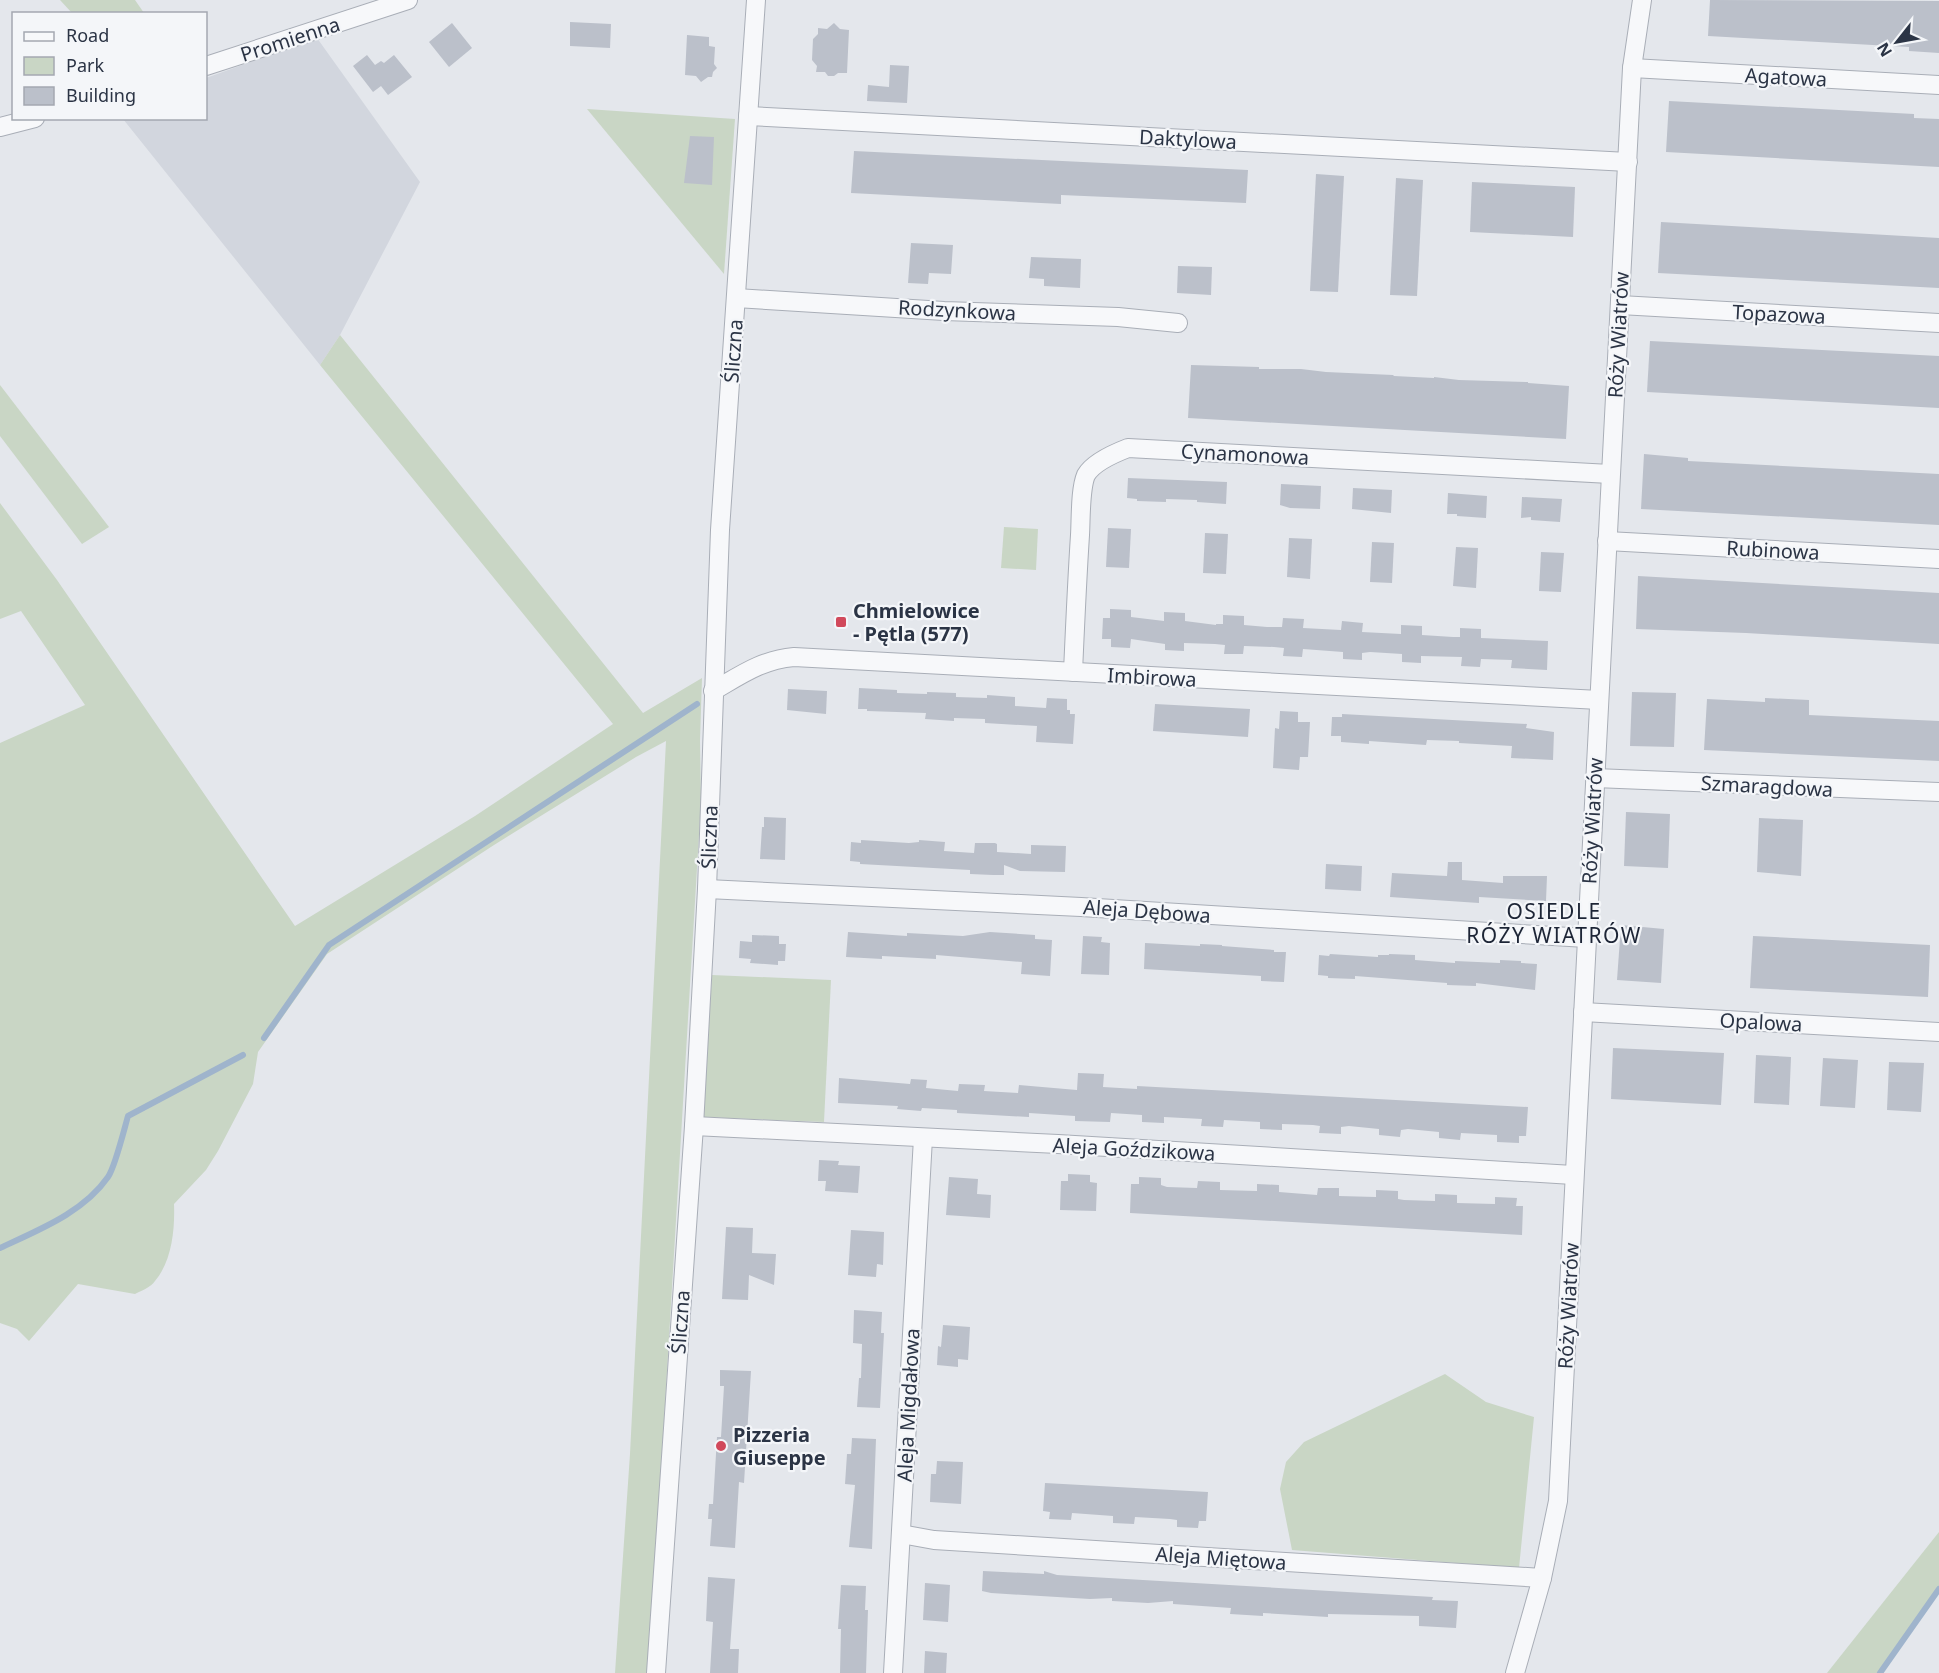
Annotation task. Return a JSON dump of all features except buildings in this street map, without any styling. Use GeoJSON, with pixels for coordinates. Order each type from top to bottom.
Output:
{"type":"FeatureCollection","features":[{"type":"Feature","properties":{"kind":"street","name":"Promienna"},"geometry":{"type":"LineString","coordinates":[[207,66],[408,0]]}},
{"type":"Feature","properties":{"kind":"street","name":"Śliczna"},"geometry":{"type":"LineString","coordinates":[[656,1673],[694,1126],[707,889],[720,530],[756,0]]}},
{"type":"Feature","properties":{"kind":"street","name":"Róży Wiatrów"},"geometry":{"type":"LineString","coordinates":[[1515,1673],[1542,1578],[1558,1490],[1632,68],[1642,0]]}},
{"type":"Feature","properties":{"kind":"street","name":"Agatowa"},"geometry":{"type":"LineString","coordinates":[[1632,68],[1939,85]]}},
{"type":"Feature","properties":{"kind":"street","name":"Daktylowa"},"geometry":{"type":"LineString","coordinates":[[748,116],[1628,162]]}},
{"type":"Feature","properties":{"kind":"street"},"geometry":{"type":"LineString","coordinates":[[0,127],[27,120]]}},
{"type":"Feature","properties":{"kind":"street","name":"Rodzynkowa"},"geometry":{"type":"LineString","coordinates":[[736,298],[944,311],[1118,317],[1178,323]]}},
{"type":"Feature","properties":{"kind":"street","name":"Topazowa"},"geometry":{"type":"LineString","coordinates":[[1620,305],[1939,323]]}},
{"type":"Feature","properties":{"kind":"street","name":"Cynamonowa"},"geometry":{"type":"LineString","coordinates":[[1073,672],[1081,516],[1086,475],[1094,466],[1121,450],[1128,448],[1610,474]]}},
{"type":"Feature","properties":{"kind":"street","name":"Rubinowa"},"geometry":{"type":"LineString","coordinates":[[1607,541],[1939,559]]}},
{"type":"Feature","properties":{"kind":"street","name":"Imbirowa"},"geometry":{"type":"LineString","coordinates":[[713,691],[762,664],[775,659],[794,657],[1599,700]]}},
{"type":"Feature","properties":{"kind":"street","name":"Szmaragdowa"},"geometry":{"type":"LineString","coordinates":[[1595,778],[1939,792]]}},
{"type":"Feature","properties":{"kind":"street","name":"Aleja Dębowa"},"geometry":{"type":"LineString","coordinates":[[707,889],[1081,907],[1586,938]]}},
{"type":"Feature","properties":{"kind":"street","name":"Opalowa"},"geometry":{"type":"LineString","coordinates":[[1583,1012],[1939,1032]]}},
{"type":"Feature","properties":{"kind":"street","name":"Aleja Goździkowa"},"geometry":{"type":"LineString","coordinates":[[694,1126],[1573,1175]]}},
{"type":"Feature","properties":{"kind":"street","name":"Aleja Migdałowa"},"geometry":{"type":"LineString","coordinates":[[893,1673],[923,1138]]}},
{"type":"Feature","properties":{"kind":"street","name":"Aleja Miętowa"},"geometry":{"type":"LineString","coordinates":[[901,1534],[934,1540],[1542,1578]]}},
{"type":"Feature","properties":{"kind":"shaded area"},"geometry":{"type":"Polygon","coordinates":[[[317,38],[420,182],[340,335],[320,365],[124,120],[207,120],[207,78],[317,38]]]}},
{"type":"Feature","properties":{"kind":"green space"},"geometry":{"type":"Polygon","coordinates":[[[60,0],[135,0],[143,12],[71,12],[60,0]]]}},
{"type":"Feature","properties":{"kind":"green space"},"geometry":{"type":"Polygon","coordinates":[[[587,109],[735,119],[724,274],[587,109]]]}},
{"type":"Feature","properties":{"kind":"green space"},"geometry":{"type":"Polygon","coordinates":[[[340,335],[643,713],[702,678],[701,801],[649,1673],[615,1673],[630,1454],[666,741],[636,757],[494,845],[327,954],[258,1052],[253,1084],[218,1151],[206,1170],[174,1204],[173,1234],[169,1254],[161,1273],[151,1285],[135,1294],[78,1284],[29,1341],[17,1329],[0,1323],[0,743],[85,705],[21,611],[0,619],[0,503],[57,580],[295,926],[475,816],[613,724],[320,365],[340,335]]]}},
{"type":"Feature","properties":{"kind":"green space"},"geometry":{"type":"Polygon","coordinates":[[[0,385],[109,527],[82,544],[0,436],[0,385]]]}},
{"type":"Feature","properties":{"kind":"green space"},"geometry":{"type":"Polygon","coordinates":[[[1004,527],[1038,529],[1036,570],[1001,568],[1004,527]]]}},
{"type":"Feature","properties":{"kind":"green space"},"geometry":{"type":"Polygon","coordinates":[[[712,975],[831,980],[824,1122],[703,1117],[712,975]]]}},
{"type":"Feature","properties":{"kind":"green space"},"geometry":{"type":"Polygon","coordinates":[[[1445,1374],[1486,1402],[1534,1417],[1519,1568],[1292,1550],[1280,1489],[1286,1462],[1304,1442],[1445,1374]]]}},
{"type":"Feature","properties":{"kind":"green space"},"geometry":{"type":"Polygon","coordinates":[[[1939,1532],[1939,1589],[1880,1673],[1827,1673],[1939,1532]]]}},
{"type":"Feature","properties":{"kind":"waterway"},"geometry":{"type":"LineString","coordinates":[[264,1038],[329,945],[697,704]]}},
{"type":"Feature","properties":{"kind":"waterway"},"geometry":{"type":"LineString","coordinates":[[0,1248],[73,1211],[98,1190],[111,1172],[128,1116],[243,1055]]}},
{"type":"Feature","properties":{"kind":"waterway"},"geometry":{"type":"LineString","coordinates":[[1880,1673],[1939,1589]]}},
{"type":"Feature","properties":{"kind":"place","name":"Chmielowice - Pętla (577)"},"geometry":{"type":"Point","coordinates":[841,622]}},
{"type":"Feature","properties":{"kind":"place","name":"Pizzeria Giuseppe"},"geometry":{"type":"Point","coordinates":[721,1446]}},
{"type":"Feature","properties":{"kind":"district","name":"OSIEDLE RÓŻY WIATRÓW"},"geometry":{"type":"Point","coordinates":[1554,923]}}]}
